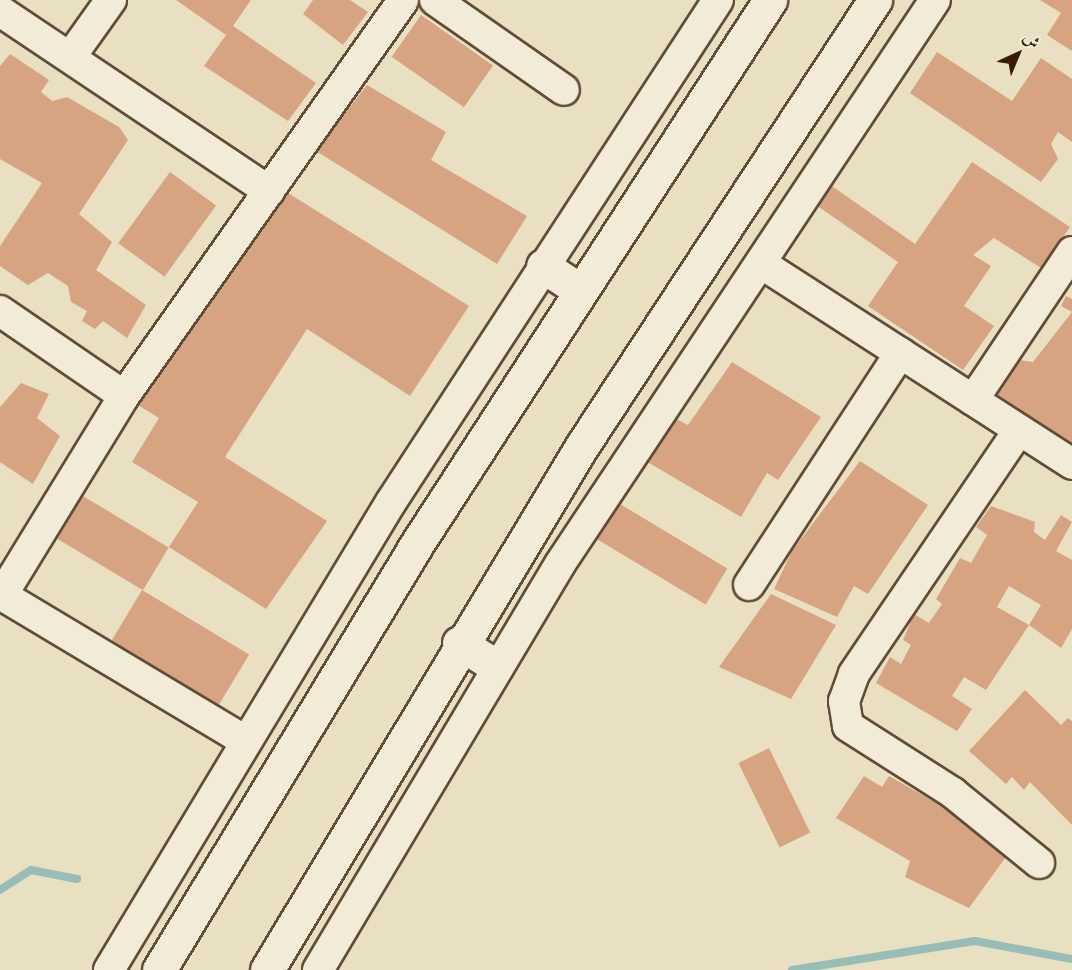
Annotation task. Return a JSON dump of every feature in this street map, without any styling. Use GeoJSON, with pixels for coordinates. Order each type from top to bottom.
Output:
{"type":"FeatureCollection","features":[{"type":"Feature","properties":{"kind":"main road"},"geometry":{"type":"LineString","coordinates":[[159,970],[371,617],[770,0]]}},
{"type":"Feature","properties":{"kind":"main road"},"geometry":{"type":"LineString","coordinates":[[267,970],[459,643],[875,0]]}},
{"type":"Feature","properties":{"kind":"main road"},"geometry":{"type":"LineString","coordinates":[[543,266],[581,291]]}},
{"type":"Feature","properties":{"kind":"main road"},"geometry":{"type":"LineString","coordinates":[[459,643],[496,666]]}},
{"type":"Feature","properties":{"kind":"street"},"geometry":{"type":"LineString","coordinates":[[71,56],[111,0]]}},
{"type":"Feature","properties":{"kind":"street"},"geometry":{"type":"LineString","coordinates":[[244,740],[1,594],[124,396],[403,0]]}},
{"type":"Feature","properties":{"kind":"street"},"geometry":{"type":"LineString","coordinates":[[435,0],[564,90]]}},
{"type":"Feature","properties":{"kind":"street"},"geometry":{"type":"LineString","coordinates":[[109,970],[244,740],[543,266],[718,0]]}},
{"type":"Feature","properties":{"kind":"street"},"geometry":{"type":"LineString","coordinates":[[318,970],[496,666],[935,0]]}},
{"type":"Feature","properties":{"kind":"street"},"geometry":{"type":"LineString","coordinates":[[0,11],[71,56],[269,191]]}},
{"type":"Feature","properties":{"kind":"street"},"geometry":{"type":"LineString","coordinates":[[973,400],[1072,252]]}},
{"type":"Feature","properties":{"kind":"street"},"geometry":{"type":"LineString","coordinates":[[762,264],[1072,464]]}},
{"type":"Feature","properties":{"kind":"street"},"geometry":{"type":"LineString","coordinates":[[0,311],[124,396]]}},
{"type":"Feature","properties":{"kind":"street"},"geometry":{"type":"LineString","coordinates":[[749,585],[900,353]]}},
{"type":"Feature","properties":{"kind":"street"},"geometry":{"type":"LineString","coordinates":[[1019,430],[854,674],[844,701],[848,726],[953,793],[1039,863]]}},
{"type":"Feature","properties":{"kind":"building"},"geometry":{"type":"Polygon","coordinates":[[[176,0],[251,0],[233,26],[316,83],[288,121],[204,66],[226,35],[176,0]]]}},
{"type":"Feature","properties":{"kind":"building"},"geometry":{"type":"Polygon","coordinates":[[[313,0],[350,0],[368,12],[343,45],[303,14],[313,0]]]}},
{"type":"Feature","properties":{"kind":"building"},"geometry":{"type":"Polygon","coordinates":[[[1040,0],[1072,0],[1072,51],[1047,35],[1061,13],[1040,0]]]}},
{"type":"Feature","properties":{"kind":"building"},"geometry":{"type":"Polygon","coordinates":[[[421,15],[493,65],[464,107],[392,57],[421,15]]]}},
{"type":"Feature","properties":{"kind":"building"},"geometry":{"type":"Polygon","coordinates":[[[937,52],[1012,101],[1041,58],[1072,79],[1072,142],[1058,132],[1051,144],[1058,159],[1041,182],[910,93],[937,52]]]}},
{"type":"Feature","properties":{"kind":"building"},"geometry":{"type":"Polygon","coordinates":[[[10,54],[49,80],[41,92],[52,101],[67,97],[119,127],[128,140],[79,214],[112,242],[96,270],[146,305],[127,338],[103,321],[95,329],[82,321],[87,311],[71,302],[68,286],[48,273],[28,285],[0,266],[0,246],[42,183],[0,159],[0,66],[10,54]]]}},
{"type":"Feature","properties":{"kind":"building"},"geometry":{"type":"Polygon","coordinates":[[[367,85],[446,132],[431,160],[527,216],[497,264],[316,151],[367,85]]]}},
{"type":"Feature","properties":{"kind":"building"},"geometry":{"type":"Polygon","coordinates":[[[972,162],[1070,227],[1041,268],[994,238],[973,255],[991,266],[964,306],[994,326],[963,370],[868,306],[898,262],[816,205],[829,184],[915,244],[972,162]]]}},
{"type":"Feature","properties":{"kind":"building"},"geometry":{"type":"Polygon","coordinates":[[[170,172],[216,206],[164,277],[118,243],[170,172]]]}},
{"type":"Feature","properties":{"kind":"building"},"geometry":{"type":"Polygon","coordinates":[[[288,193],[469,306],[410,396],[307,329],[225,457],[327,521],[266,609],[169,547],[198,502],[132,462],[159,418],[138,405],[288,193]]]}},
{"type":"Feature","properties":{"kind":"building"},"geometry":{"type":"Polygon","coordinates":[[[1066,296],[1072,299],[1072,312],[1061,306],[1066,296]]]}},
{"type":"Feature","properties":{"kind":"building"},"geometry":{"type":"Polygon","coordinates":[[[1072,312],[1072,453],[992,400],[1019,360],[1033,362],[1072,312]]]}},
{"type":"Feature","properties":{"kind":"building"},"geometry":{"type":"Polygon","coordinates":[[[732,362],[821,417],[778,480],[767,473],[741,517],[639,457],[664,413],[688,425],[732,362]]]}},
{"type":"Feature","properties":{"kind":"building"},"geometry":{"type":"Polygon","coordinates":[[[21,383],[49,394],[37,418],[60,436],[33,484],[0,462],[0,407],[21,383]]]}},
{"type":"Feature","properties":{"kind":"building"},"geometry":{"type":"Polygon","coordinates":[[[860,461],[928,505],[868,594],[854,586],[837,617],[774,589],[792,551],[860,461]]]}},
{"type":"Feature","properties":{"kind":"building"},"geometry":{"type":"Polygon","coordinates":[[[83,496],[169,548],[143,590],[57,539],[83,496]]]}},
{"type":"Feature","properties":{"kind":"building"},"geometry":{"type":"Polygon","coordinates":[[[615,501],[727,568],[706,604],[593,537],[615,501]]]}},
{"type":"Feature","properties":{"kind":"building"},"geometry":{"type":"Polygon","coordinates":[[[991,506],[1035,522],[1034,532],[1045,540],[1061,515],[1072,522],[1056,551],[1072,560],[1072,629],[1061,648],[1029,625],[986,690],[964,677],[952,696],[972,709],[957,731],[876,683],[890,657],[901,664],[911,645],[903,640],[914,614],[929,623],[942,604],[936,599],[960,558],[971,563],[987,535],[976,527],[991,506]],[[1009,586],[997,607],[1029,625],[1041,605],[1009,586]]]}},
{"type":"Feature","properties":{"kind":"building"},"geometry":{"type":"Polygon","coordinates":[[[142,590],[249,654],[209,720],[102,656],[142,590]]]}},
{"type":"Feature","properties":{"kind":"building"},"geometry":{"type":"Polygon","coordinates":[[[771,594],[836,625],[791,699],[719,667],[771,594]]]}},
{"type":"Feature","properties":{"kind":"building"},"geometry":{"type":"Polygon","coordinates":[[[1025,690],[1061,725],[1068,718],[1072,721],[1072,825],[1030,782],[1024,790],[1012,777],[1006,784],[969,751],[1025,690]]]}},
{"type":"Feature","properties":{"kind":"building"},"geometry":{"type":"Polygon","coordinates":[[[769,748],[810,832],[780,847],[738,763],[769,748]]]}},
{"type":"Feature","properties":{"kind":"building"},"geometry":{"type":"Polygon","coordinates":[[[864,776],[882,787],[889,776],[949,810],[1008,854],[969,908],[905,877],[910,861],[836,818],[864,776]]]}},
{"type":"Feature","properties":{"kind":"waterway"},"geometry":{"type":"LineString","coordinates":[[0,890],[31,870],[77,879]]}},
{"type":"Feature","properties":{"kind":"waterway"},"geometry":{"type":"LineString","coordinates":[[792,970],[975,941],[1072,959]]}}]}
